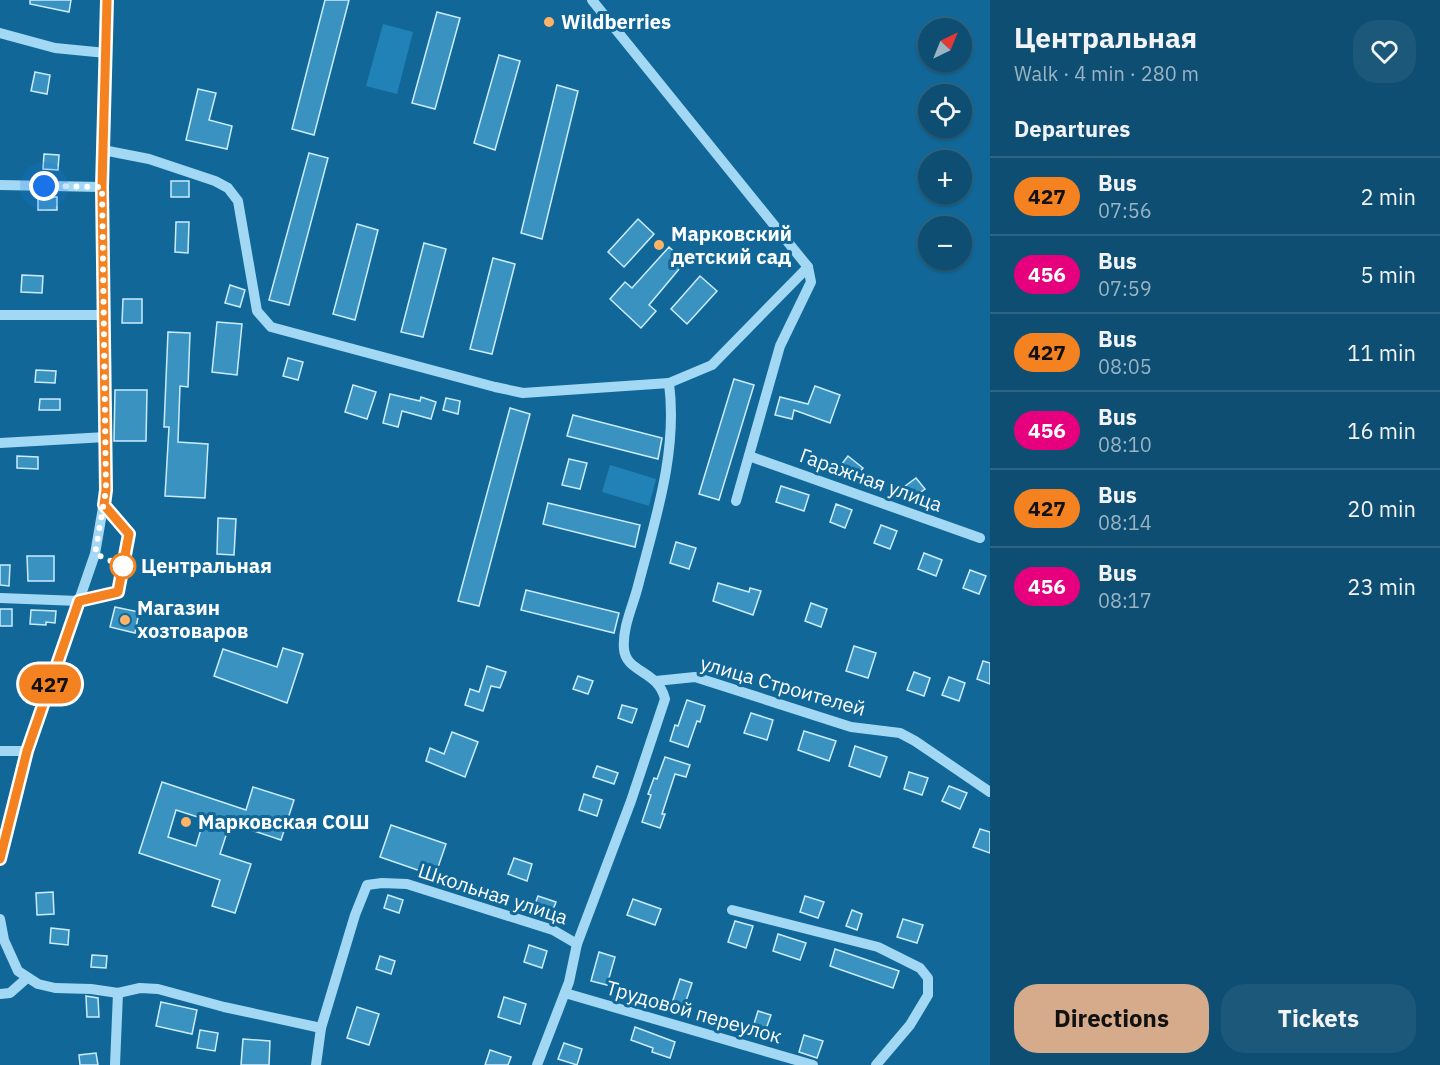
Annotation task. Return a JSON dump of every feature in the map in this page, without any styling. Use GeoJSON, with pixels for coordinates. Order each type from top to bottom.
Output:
{"type":"FeatureCollection","features":[{"type":"Feature","properties":{"kind":"street"},"geometry":{"type":"LineString","coordinates":[[0,860],[27,751],[95,554],[106,490],[102,187],[107,0]]}},
{"type":"Feature","properties":{"kind":"street"},"geometry":{"type":"LineString","coordinates":[[592,0],[808,267],[811,282],[780,346],[736,501]]}},
{"type":"Feature","properties":{"kind":"street"},"geometry":{"type":"LineString","coordinates":[[0,33],[55,48],[106,53]]}},
{"type":"Feature","properties":{"kind":"street"},"geometry":{"type":"LineString","coordinates":[[103,150],[149,159],[215,181],[228,188],[238,201],[257,311],[271,327],[523,393],[669,383],[712,365],[808,267]]}},
{"type":"Feature","properties":{"kind":"street"},"geometry":{"type":"LineString","coordinates":[[0,185],[102,187]]}},
{"type":"Feature","properties":{"kind":"street"},"geometry":{"type":"LineString","coordinates":[[0,315],[104,315]]}},
{"type":"Feature","properties":{"kind":"street"},"geometry":{"type":"LineString","coordinates":[[537,1065],[565,993],[578,944],[631,801],[665,699],[656,681],[628,662],[624,650],[624,633],[633,606],[666,474],[672,403],[669,383]]}},
{"type":"Feature","properties":{"kind":"street"},"geometry":{"type":"LineString","coordinates":[[0,443],[106,437]]}},
{"type":"Feature","properties":{"kind":"street","name":"Гаражная улица"},"geometry":{"type":"LineString","coordinates":[[749,456],[981,538]]}},
{"type":"Feature","properties":{"kind":"street"},"geometry":{"type":"LineString","coordinates":[[0,598],[79,601]]}},
{"type":"Feature","properties":{"kind":"street","name":"улица Строителей"},"geometry":{"type":"LineString","coordinates":[[656,681],[695,677],[851,727],[900,733],[990,792]]}},
{"type":"Feature","properties":{"kind":"street"},"geometry":{"type":"LineString","coordinates":[[0,751],[27,751]]}},
{"type":"Feature","properties":{"kind":"street","name":"Школьная улица"},"geometry":{"type":"LineString","coordinates":[[316,1065],[321,1028],[355,915],[367,885],[406,884],[553,930],[578,944]]}},
{"type":"Feature","properties":{"kind":"street"},"geometry":{"type":"LineString","coordinates":[[732,910],[878,947],[920,968],[928,978],[928,995],[910,1025],[876,1065]]}},
{"type":"Feature","properties":{"kind":"street"},"geometry":{"type":"LineString","coordinates":[[0,919],[4,940],[18,971],[38,984],[55,988],[118,993],[140,988],[158,988],[224,1007],[321,1028]]}},
{"type":"Feature","properties":{"kind":"street"},"geometry":{"type":"LineString","coordinates":[[0,994],[10,993],[27,978]]}},
{"type":"Feature","properties":{"kind":"street"},"geometry":{"type":"LineString","coordinates":[[115,1065],[118,993]]}},
{"type":"Feature","properties":{"kind":"street","name":"Трудовой переулок"},"geometry":{"type":"LineString","coordinates":[[565,993],[813,1065]]}},
{"type":"Feature","properties":{"kind":"shaded area"},"geometry":{"type":"Polygon","coordinates":[[[383,24],[413,32],[397,94],[366,86],[383,24]]]}},
{"type":"Feature","properties":{"kind":"shaded area"},"geometry":{"type":"Polygon","coordinates":[[[610,465],[656,479],[649,506],[602,492],[610,465]]]}},
{"type":"Feature","properties":{"kind":"building"},"geometry":{"type":"Polygon","coordinates":[[[30,0],[71,0],[69,12],[30,4],[30,0]]]}},
{"type":"Feature","properties":{"kind":"building"},"geometry":{"type":"Polygon","coordinates":[[[325,0],[349,0],[314,135],[292,129],[325,0]]]}},
{"type":"Feature","properties":{"kind":"building"},"geometry":{"type":"Polygon","coordinates":[[[437,12],[460,18],[435,109],[412,103],[437,12]]]}},
{"type":"Feature","properties":{"kind":"building"},"geometry":{"type":"Polygon","coordinates":[[[499,55],[520,61],[495,150],[474,143],[499,55]]]}},
{"type":"Feature","properties":{"kind":"building"},"geometry":{"type":"Polygon","coordinates":[[[35,72],[50,75],[47,94],[31,91],[35,72]]]}},
{"type":"Feature","properties":{"kind":"building"},"geometry":{"type":"Polygon","coordinates":[[[557,85],[578,91],[542,239],[521,233],[557,85]]]}},
{"type":"Feature","properties":{"kind":"building"},"geometry":{"type":"Polygon","coordinates":[[[198,89],[216,93],[209,120],[232,126],[227,149],[186,140],[198,89]]]}},
{"type":"Feature","properties":{"kind":"building"},"geometry":{"type":"Polygon","coordinates":[[[309,153],[328,158],[289,305],[269,300],[309,153]]]}},
{"type":"Feature","properties":{"kind":"building"},"geometry":{"type":"Polygon","coordinates":[[[44,154],[59,155],[58,170],[43,169],[44,154]]]}},
{"type":"Feature","properties":{"kind":"building"},"geometry":{"type":"Polygon","coordinates":[[[171,181],[189,181],[189,197],[171,197],[171,181]]]}},
{"type":"Feature","properties":{"kind":"building"},"geometry":{"type":"Polygon","coordinates":[[[38,197],[57,197],[57,210],[38,210],[38,197]]]}},
{"type":"Feature","properties":{"kind":"building"},"geometry":{"type":"Polygon","coordinates":[[[638,219],[654,234],[624,267],[608,252],[638,219]]]}},
{"type":"Feature","properties":{"kind":"building"},"geometry":{"type":"Polygon","coordinates":[[[176,222],[189,222],[188,253],[175,252],[176,222]]]}},
{"type":"Feature","properties":{"kind":"building"},"geometry":{"type":"Polygon","coordinates":[[[357,224],[378,230],[355,320],[333,314],[357,224]]]}},
{"type":"Feature","properties":{"kind":"building"},"geometry":{"type":"Polygon","coordinates":[[[424,243],[446,249],[423,337],[401,332],[424,243]]]}},
{"type":"Feature","properties":{"kind":"building"},"geometry":{"type":"Polygon","coordinates":[[[669,247],[685,262],[649,305],[656,311],[641,328],[610,299],[625,282],[632,288],[669,247]]]}},
{"type":"Feature","properties":{"kind":"building"},"geometry":{"type":"Polygon","coordinates":[[[493,258],[515,264],[492,354],[470,349],[493,258]]]}},
{"type":"Feature","properties":{"kind":"building"},"geometry":{"type":"Polygon","coordinates":[[[22,275],[43,276],[42,293],[21,292],[22,275]]]}},
{"type":"Feature","properties":{"kind":"building"},"geometry":{"type":"Polygon","coordinates":[[[700,276],[717,291],[687,324],[671,309],[700,276]]]}},
{"type":"Feature","properties":{"kind":"building"},"geometry":{"type":"Polygon","coordinates":[[[230,285],[245,290],[240,307],[225,303],[230,285]]]}},
{"type":"Feature","properties":{"kind":"building"},"geometry":{"type":"Polygon","coordinates":[[[123,299],[142,299],[142,323],[122,323],[123,299]]]}},
{"type":"Feature","properties":{"kind":"building"},"geometry":{"type":"Polygon","coordinates":[[[217,322],[242,324],[237,375],[212,372],[217,322]]]}},
{"type":"Feature","properties":{"kind":"building"},"geometry":{"type":"Polygon","coordinates":[[[168,332],[190,333],[188,387],[180,386],[178,442],[208,444],[205,498],[165,496],[169,427],[164,427],[168,332]]]}},
{"type":"Feature","properties":{"kind":"building"},"geometry":{"type":"Polygon","coordinates":[[[288,358],[303,362],[298,380],[283,376],[288,358]]]}},
{"type":"Feature","properties":{"kind":"building"},"geometry":{"type":"Polygon","coordinates":[[[36,370],[56,371],[55,383],[35,382],[36,370]]]}},
{"type":"Feature","properties":{"kind":"building"},"geometry":{"type":"Polygon","coordinates":[[[734,379],[754,385],[719,500],[699,494],[734,379]]]}},
{"type":"Feature","properties":{"kind":"building"},"geometry":{"type":"Polygon","coordinates":[[[353,385],[376,392],[367,419],[345,412],[353,385]]]}},
{"type":"Feature","properties":{"kind":"building"},"geometry":{"type":"Polygon","coordinates":[[[815,386],[840,395],[830,423],[794,410],[792,419],[775,415],[780,397],[808,404],[815,386]]]}},
{"type":"Feature","properties":{"kind":"building"},"geometry":{"type":"Polygon","coordinates":[[[115,390],[147,390],[146,441],[114,441],[115,390]]]}},
{"type":"Feature","properties":{"kind":"building"},"geometry":{"type":"Polygon","coordinates":[[[390,394],[420,401],[421,397],[436,402],[431,419],[402,411],[398,427],[383,423],[390,394]]]}},
{"type":"Feature","properties":{"kind":"building"},"geometry":{"type":"Polygon","coordinates":[[[446,398],[460,401],[458,414],[443,410],[446,398]]]}},
{"type":"Feature","properties":{"kind":"building"},"geometry":{"type":"Polygon","coordinates":[[[40,399],[60,399],[60,410],[39,410],[40,399]]]}},
{"type":"Feature","properties":{"kind":"building"},"geometry":{"type":"Polygon","coordinates":[[[510,408],[530,414],[479,606],[458,601],[510,408]]]}},
{"type":"Feature","properties":{"kind":"building"},"geometry":{"type":"Polygon","coordinates":[[[573,415],[662,438],[658,459],[567,436],[573,415]]]}},
{"type":"Feature","properties":{"kind":"building"},"geometry":{"type":"Polygon","coordinates":[[[17,456],[38,457],[38,469],[17,468],[17,456]]]}},
{"type":"Feature","properties":{"kind":"building"},"geometry":{"type":"Polygon","coordinates":[[[848,456],[863,468],[852,481],[837,470],[848,456]]]}},
{"type":"Feature","properties":{"kind":"building"},"geometry":{"type":"Polygon","coordinates":[[[569,459],[587,463],[580,489],[562,485],[569,459]]]}},
{"type":"Feature","properties":{"kind":"building"},"geometry":{"type":"Polygon","coordinates":[[[916,478],[925,489],[912,498],[904,487],[916,478]]]}},
{"type":"Feature","properties":{"kind":"building"},"geometry":{"type":"Polygon","coordinates":[[[781,486],[809,495],[804,511],[776,502],[781,486]]]}},
{"type":"Feature","properties":{"kind":"building"},"geometry":{"type":"Polygon","coordinates":[[[548,503],[640,525],[635,547],[543,524],[548,503]]]}},
{"type":"Feature","properties":{"kind":"building"},"geometry":{"type":"Polygon","coordinates":[[[836,504],[852,510],[845,528],[830,522],[836,504]]]}},
{"type":"Feature","properties":{"kind":"building"},"geometry":{"type":"Polygon","coordinates":[[[218,518],[236,519],[234,555],[217,554],[218,518]]]}},
{"type":"Feature","properties":{"kind":"building"},"geometry":{"type":"Polygon","coordinates":[[[881,525],[897,531],[890,549],[874,543],[881,525]]]}},
{"type":"Feature","properties":{"kind":"building"},"geometry":{"type":"Polygon","coordinates":[[[676,542],[696,548],[689,569],[670,563],[676,542]]]}},
{"type":"Feature","properties":{"kind":"building"},"geometry":{"type":"Polygon","coordinates":[[[924,553],[942,560],[936,576],[918,569],[924,553]]]}},
{"type":"Feature","properties":{"kind":"building"},"geometry":{"type":"Polygon","coordinates":[[[27,556],[54,556],[54,581],[28,581],[27,556]]]}},
{"type":"Feature","properties":{"kind":"building"},"geometry":{"type":"Polygon","coordinates":[[[0,565],[10,565],[9,586],[0,585],[0,565]]]}},
{"type":"Feature","properties":{"kind":"building"},"geometry":{"type":"Polygon","coordinates":[[[970,570],[986,576],[979,594],[963,588],[970,570]]]}},
{"type":"Feature","properties":{"kind":"building"},"geometry":{"type":"Polygon","coordinates":[[[718,583],[749,592],[750,588],[761,591],[753,615],[713,601],[718,583]]]}},
{"type":"Feature","properties":{"kind":"building"},"geometry":{"type":"Polygon","coordinates":[[[526,590],[619,613],[614,633],[521,610],[526,590]]]}},
{"type":"Feature","properties":{"kind":"building"},"geometry":{"type":"Polygon","coordinates":[[[811,603],[827,609],[821,627],[805,621],[811,603]]]}},
{"type":"Feature","properties":{"kind":"building","name":"Магазин хозтоваров"},"geometry":{"type":"Polygon","coordinates":[[[115,607],[139,612],[135,633],[110,627],[115,607]]]}},
{"type":"Feature","properties":{"kind":"building"},"geometry":{"type":"Polygon","coordinates":[[[0,609],[12,609],[12,626],[0,626],[0,609]]]}},
{"type":"Feature","properties":{"kind":"building"},"geometry":{"type":"Polygon","coordinates":[[[31,610],[56,611],[55,623],[30,624],[31,610]]]}},
{"type":"Feature","properties":{"kind":"building"},"geometry":{"type":"Polygon","coordinates":[[[854,646],[876,653],[868,678],[846,671],[854,646]]]}},
{"type":"Feature","properties":{"kind":"building"},"geometry":{"type":"Polygon","coordinates":[[[283,648],[303,654],[287,703],[214,676],[223,649],[277,667],[283,648]]]}},
{"type":"Feature","properties":{"kind":"building"},"geometry":{"type":"Polygon","coordinates":[[[983,661],[990,663],[990,684],[977,679],[983,661]]]}},
{"type":"Feature","properties":{"kind":"building"},"geometry":{"type":"Polygon","coordinates":[[[487,666],[506,672],[500,688],[491,686],[483,711],[465,705],[470,689],[479,692],[487,666]]]}},
{"type":"Feature","properties":{"kind":"building"},"geometry":{"type":"Polygon","coordinates":[[[914,672],[930,678],[924,696],[907,690],[914,672]]]}},
{"type":"Feature","properties":{"kind":"building"},"geometry":{"type":"Polygon","coordinates":[[[578,676],[593,681],[588,694],[573,689],[578,676]]]}},
{"type":"Feature","properties":{"kind":"building"},"geometry":{"type":"Polygon","coordinates":[[[949,677],[965,683],[959,701],[942,695],[949,677]]]}},
{"type":"Feature","properties":{"kind":"building"},"geometry":{"type":"Polygon","coordinates":[[[687,700],[705,706],[688,747],[670,741],[687,700]]]}},
{"type":"Feature","properties":{"kind":"building"},"geometry":{"type":"Polygon","coordinates":[[[622,705],[637,709],[632,723],[618,718],[622,705]]]}},
{"type":"Feature","properties":{"kind":"building"},"geometry":{"type":"Polygon","coordinates":[[[751,713],[773,720],[767,740],[744,733],[751,713]]]}},
{"type":"Feature","properties":{"kind":"building"},"geometry":{"type":"Polygon","coordinates":[[[804,731],[836,741],[829,761],[798,750],[804,731]]]}},
{"type":"Feature","properties":{"kind":"building"},"geometry":{"type":"Polygon","coordinates":[[[452,732],[478,742],[465,777],[426,761],[430,748],[444,754],[452,732]]]}},
{"type":"Feature","properties":{"kind":"building"},"geometry":{"type":"Polygon","coordinates":[[[855,746],[887,757],[880,777],[849,766],[855,746]]]}},
{"type":"Feature","properties":{"kind":"building"},"geometry":{"type":"Polygon","coordinates":[[[665,757],[690,765],[686,777],[675,774],[662,814],[665,814],[660,828],[642,822],[651,795],[648,794],[654,778],[657,779],[665,757]]]}},
{"type":"Feature","properties":{"kind":"building"},"geometry":{"type":"Polygon","coordinates":[[[597,766],[618,773],[614,784],[593,777],[597,766]]]}},
{"type":"Feature","properties":{"kind":"building"},"geometry":{"type":"Polygon","coordinates":[[[909,772],[928,778],[922,795],[904,789],[909,772]]]}},
{"type":"Feature","properties":{"kind":"building"},"geometry":{"type":"Polygon","coordinates":[[[162,782],[246,810],[253,787],[294,800],[281,840],[230,823],[220,854],[251,864],[235,913],[212,906],[220,880],[139,853],[162,782]],[[176,810],[168,837],[196,846],[204,819],[176,810]]]}},
{"type":"Feature","properties":{"kind":"building"},"geometry":{"type":"Polygon","coordinates":[[[949,786],[967,793],[960,809],[942,801],[949,786]]]}},
{"type":"Feature","properties":{"kind":"building"},"geometry":{"type":"Polygon","coordinates":[[[584,794],[602,800],[597,816],[579,810],[584,794]]]}},
{"type":"Feature","properties":{"kind":"building"},"geometry":{"type":"Polygon","coordinates":[[[391,825],[446,844],[435,876],[380,857],[391,825]]]}},
{"type":"Feature","properties":{"kind":"building"},"geometry":{"type":"Polygon","coordinates":[[[980,829],[990,832],[990,853],[973,847],[980,829]]]}},
{"type":"Feature","properties":{"kind":"building"},"geometry":{"type":"Polygon","coordinates":[[[514,858],[532,864],[527,881],[508,874],[514,858]]]}},
{"type":"Feature","properties":{"kind":"building"},"geometry":{"type":"Polygon","coordinates":[[[53,892],[54,914],[37,915],[36,893],[53,892]]]}},
{"type":"Feature","properties":{"kind":"building"},"geometry":{"type":"Polygon","coordinates":[[[388,895],[403,900],[399,913],[384,908],[388,895]]]}},
{"type":"Feature","properties":{"kind":"building"},"geometry":{"type":"Polygon","coordinates":[[[538,896],[556,902],[550,918],[532,912],[538,896]]]}},
{"type":"Feature","properties":{"kind":"building"},"geometry":{"type":"Polygon","coordinates":[[[805,896],[824,902],[818,918],[800,912],[805,896]]]}},
{"type":"Feature","properties":{"kind":"building"},"geometry":{"type":"Polygon","coordinates":[[[633,899],[661,909],[655,925],[627,915],[633,899]]]}},
{"type":"Feature","properties":{"kind":"building"},"geometry":{"type":"Polygon","coordinates":[[[852,910],[862,914],[857,930],[846,926],[852,910]]]}},
{"type":"Feature","properties":{"kind":"building"},"geometry":{"type":"Polygon","coordinates":[[[903,919],[923,925],[917,943],[897,937],[903,919]]]}},
{"type":"Feature","properties":{"kind":"building"},"geometry":{"type":"Polygon","coordinates":[[[735,921],[753,926],[746,948],[728,942],[735,921]]]}},
{"type":"Feature","properties":{"kind":"building"},"geometry":{"type":"Polygon","coordinates":[[[51,928],[69,930],[68,945],[50,943],[51,928]]]}},
{"type":"Feature","properties":{"kind":"building"},"geometry":{"type":"Polygon","coordinates":[[[778,934],[806,943],[800,960],[773,951],[778,934]]]}},
{"type":"Feature","properties":{"kind":"building"},"geometry":{"type":"Polygon","coordinates":[[[529,945],[547,951],[542,968],[524,962],[529,945]]]}},
{"type":"Feature","properties":{"kind":"building"},"geometry":{"type":"Polygon","coordinates":[[[835,949],[899,971],[893,988],[830,966],[835,949]]]}},
{"type":"Feature","properties":{"kind":"building"},"geometry":{"type":"Polygon","coordinates":[[[599,952],[615,957],[607,985],[591,981],[599,952]]]}},
{"type":"Feature","properties":{"kind":"building"},"geometry":{"type":"Polygon","coordinates":[[[92,955],[107,956],[106,968],[91,967],[92,955]]]}},
{"type":"Feature","properties":{"kind":"building"},"geometry":{"type":"Polygon","coordinates":[[[380,956],[395,961],[391,974],[376,969],[380,956]]]}},
{"type":"Feature","properties":{"kind":"building"},"geometry":{"type":"Polygon","coordinates":[[[680,979],[692,983],[684,1007],[672,1003],[680,979]]]}},
{"type":"Feature","properties":{"kind":"building"},"geometry":{"type":"Polygon","coordinates":[[[86,996],[98,998],[99,1017],[87,1017],[86,996]]]}},
{"type":"Feature","properties":{"kind":"building"},"geometry":{"type":"Polygon","coordinates":[[[504,997],[526,1004],[520,1024],[498,1017],[504,997]]]}},
{"type":"Feature","properties":{"kind":"building"},"geometry":{"type":"Polygon","coordinates":[[[161,1002],[197,1010],[192,1034],[156,1026],[161,1002]]]}},
{"type":"Feature","properties":{"kind":"building"},"geometry":{"type":"Polygon","coordinates":[[[357,1007],[379,1014],[369,1045],[347,1038],[357,1007]]]}},
{"type":"Feature","properties":{"kind":"building"},"geometry":{"type":"Polygon","coordinates":[[[758,1011],[771,1015],[765,1032],[753,1027],[758,1011]]]}},
{"type":"Feature","properties":{"kind":"building"},"geometry":{"type":"Polygon","coordinates":[[[635,1027],[675,1042],[670,1058],[652,1052],[653,1048],[631,1040],[635,1027]]]}},
{"type":"Feature","properties":{"kind":"building"},"geometry":{"type":"Polygon","coordinates":[[[200,1030],[218,1033],[215,1051],[197,1048],[200,1030]]]}},
{"type":"Feature","properties":{"kind":"building"},"geometry":{"type":"Polygon","coordinates":[[[804,1035],[823,1041],[817,1058],[799,1052],[804,1035]]]}},
{"type":"Feature","properties":{"kind":"building"},"geometry":{"type":"Polygon","coordinates":[[[243,1039],[270,1041],[269,1065],[241,1065],[243,1039]]]}},
{"type":"Feature","properties":{"kind":"building"},"geometry":{"type":"Polygon","coordinates":[[[564,1043],[582,1049],[577,1065],[558,1059],[564,1043]]]}},
{"type":"Feature","properties":{"kind":"building"},"geometry":{"type":"Polygon","coordinates":[[[490,1050],[511,1057],[508,1065],[485,1065],[490,1050]]]}},
{"type":"Feature","properties":{"kind":"building"},"geometry":{"type":"Polygon","coordinates":[[[96,1053],[98,1065],[80,1065],[79,1055],[96,1053]]]}},
{"type":"Feature","properties":{"kind":"bus line","name":"427"},"geometry":{"type":"LineString","coordinates":[[0,859],[27,751],[79,601],[118,592],[129,534],[104,505],[106,490],[102,187],[107,0]]}},
{"type":"Feature","properties":{"kind":"place","name":"Wildberries"},"geometry":{"type":"Point","coordinates":[549,22]}},
{"type":"Feature","properties":{"kind":"place","name":"Марковский детский сад"},"geometry":{"type":"Point","coordinates":[659,245]}},
{"type":"Feature","properties":{"kind":"place","name":"Центральная"},"geometry":{"type":"Point","coordinates":[123,566]}},
{"type":"Feature","properties":{"kind":"place","name":"Магазин хозтоваров"},"geometry":{"type":"Point","coordinates":[125,620]}},
{"type":"Feature","properties":{"kind":"place","name":"Марковская СОШ"},"geometry":{"type":"Point","coordinates":[186,822]}},
{"type":"Feature","properties":{"kind":"route"},"geometry":{"type":"LineString","coordinates":[[44,186],[102,187],[106,490],[95,554],[123,566]]}}]}
